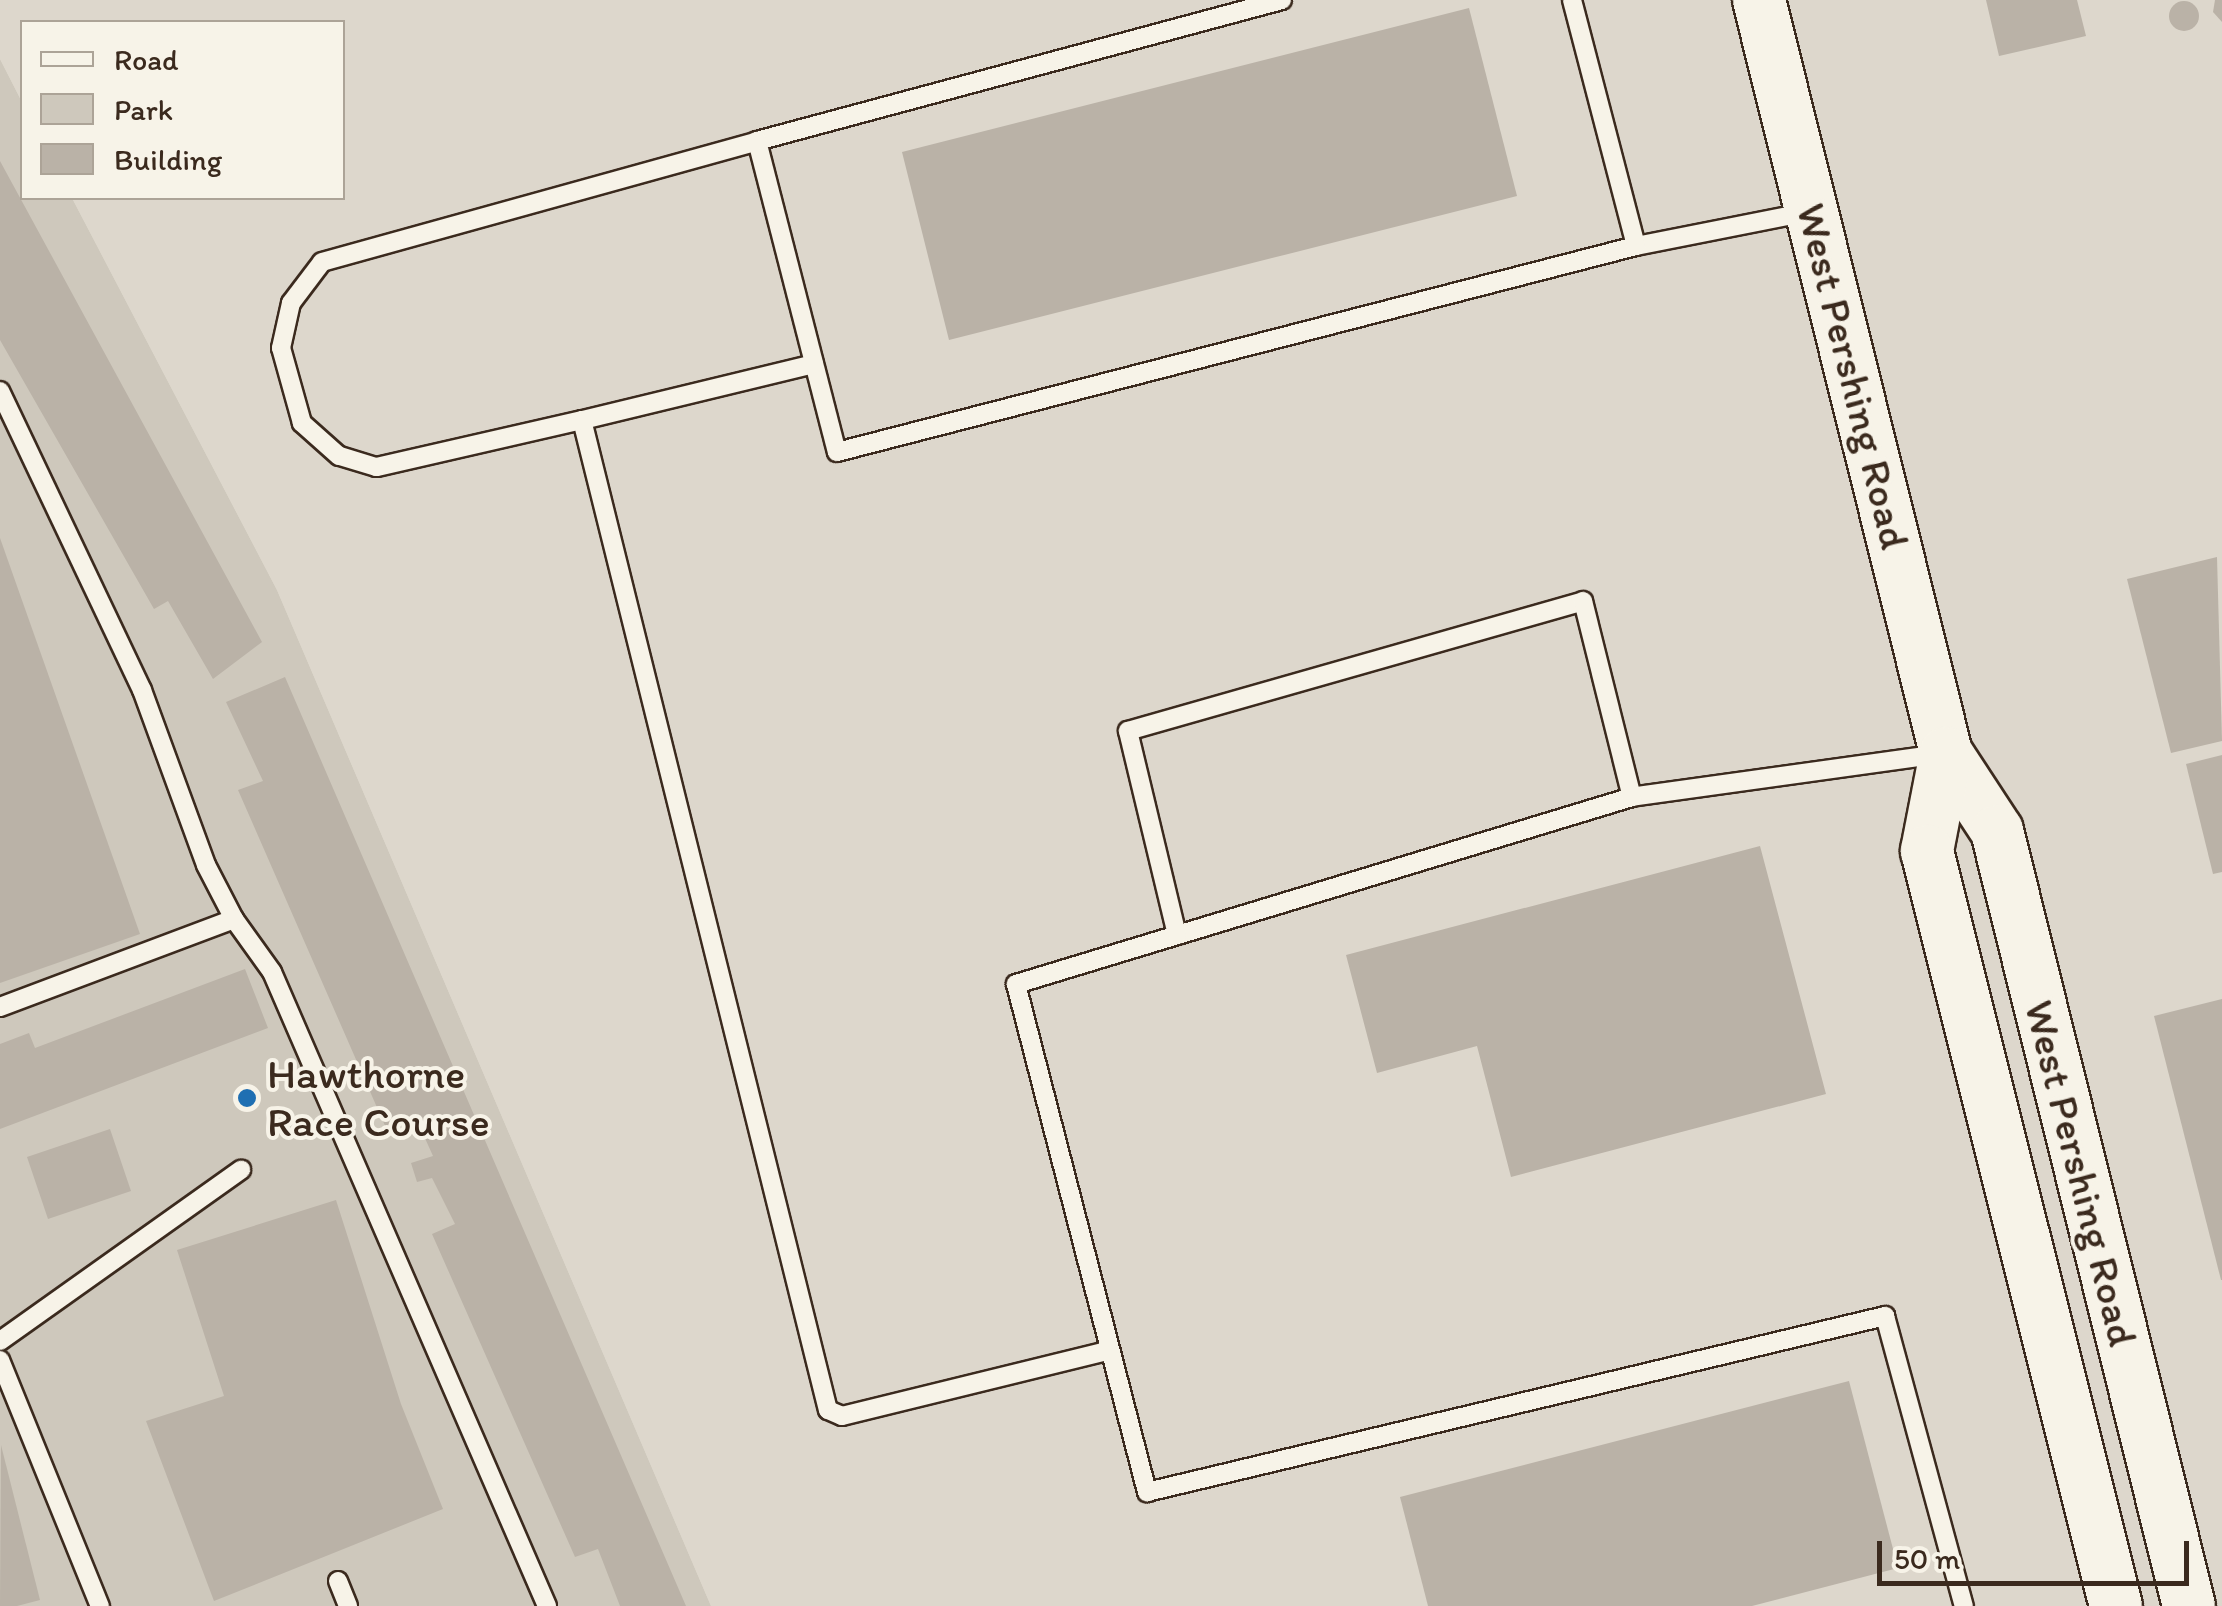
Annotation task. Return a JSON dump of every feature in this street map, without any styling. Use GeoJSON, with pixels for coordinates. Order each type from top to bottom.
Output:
{"type":"FeatureCollection","features":[{"type":"Feature","properties":{"kind":"main road","name":"West Pershing Road"},"geometry":{"type":"LineString","coordinates":[[1758,0],[1946,753],[1997,831],[2189,1606]]}},
{"type":"Feature","properties":{"kind":"main road","name":"West Pershing Road"},"geometry":{"type":"LineString","coordinates":[[1946,753],[1927,851],[2116,1606]]}},
{"type":"Feature","properties":{"kind":"lane"},"geometry":{"type":"LineString","coordinates":[[814,364],[376,467],[338,456],[302,422],[282,348],[291,304],[322,262],[1282,0]]}},
{"type":"Feature","properties":{"kind":"lane"},"geometry":{"type":"LineString","coordinates":[[1572,0],[1636,246]]}},
{"type":"Feature","properties":{"kind":"lane"},"geometry":{"type":"LineString","coordinates":[[756,141],[837,452],[1636,246],[1811,211]]}},
{"type":"Feature","properties":{"kind":"lane"},"geometry":{"type":"LineString","coordinates":[[0,391],[142,690],[206,864],[234,919],[272,972],[547,1606]]}},
{"type":"Feature","properties":{"kind":"lane"},"geometry":{"type":"LineString","coordinates":[[582,420],[828,1410],[842,1416],[1110,1350]]}},
{"type":"Feature","properties":{"kind":"lane"},"geometry":{"type":"LineString","coordinates":[[1177,936],[1128,731],[1583,602],[1632,797]]}},
{"type":"Feature","properties":{"kind":"lane"},"geometry":{"type":"LineString","coordinates":[[1946,753],[1632,797],[1016,984],[1147,1492],[1885,1316],[1964,1606]]}},
{"type":"Feature","properties":{"kind":"lane"},"geometry":{"type":"LineString","coordinates":[[0,1006],[234,919]]}},
{"type":"Feature","properties":{"kind":"lane"},"geometry":{"type":"LineString","coordinates":[[0,1341],[241,1170]]}},
{"type":"Feature","properties":{"kind":"lane"},"geometry":{"type":"LineString","coordinates":[[0,1360],[100,1606]]}},
{"type":"Feature","properties":{"kind":"lane"},"geometry":{"type":"LineString","coordinates":[[338,1582],[348,1606]]}},
{"type":"Feature","properties":{"kind":"shaded area"},"geometry":{"type":"Polygon","coordinates":[[[0,0],[2222,0],[2222,1606],[711,1606],[277,590],[73,200],[345,200],[345,20],[20,20],[20,98],[0,59],[0,0]]]}},
{"type":"Feature","properties":{"kind":"green space","name":"Hawthorne Race Course"},"geometry":{"type":"Polygon","coordinates":[[[0,59],[20,98],[20,200],[73,200],[277,590],[711,1606],[0,1606],[0,59]]]}},
{"type":"Feature","properties":{"kind":"building"},"geometry":{"type":"Polygon","coordinates":[[[1986,0],[2077,0],[2086,36],[1999,56],[1986,0]]]}},
{"type":"Feature","properties":{"kind":"building"},"geometry":{"type":"Polygon","coordinates":[[[2215,0],[2222,0],[2222,22],[2213,12],[2215,0]]]}},
{"type":"Feature","properties":{"kind":"building"},"geometry":{"type":"Polygon","coordinates":[[[2184,1],[2198,10],[2199,16],[2190,30],[2184,31],[2170,22],[2169,16],[2178,2],[2184,1]]]}},
{"type":"Feature","properties":{"kind":"building"},"geometry":{"type":"Polygon","coordinates":[[[1469,8],[1517,196],[949,340],[902,152],[1469,8]]]}},
{"type":"Feature","properties":{"kind":"building"},"geometry":{"type":"Polygon","coordinates":[[[0,161],[262,642],[213,679],[168,601],[154,609],[0,340],[0,161]]]}},
{"type":"Feature","properties":{"kind":"building"},"geometry":{"type":"Polygon","coordinates":[[[0,538],[140,934],[0,983],[0,538]]]}},
{"type":"Feature","properties":{"kind":"building"},"geometry":{"type":"Polygon","coordinates":[[[2217,557],[2222,741],[2171,753],[2127,579],[2217,557]]]}},
{"type":"Feature","properties":{"kind":"building"},"geometry":{"type":"Polygon","coordinates":[[[285,677],[686,1606],[620,1606],[598,1549],[575,1557],[432,1234],[455,1224],[432,1178],[417,1182],[411,1163],[433,1156],[414,1114],[386,1128],[238,790],[263,781],[226,702],[285,677]]]}},
{"type":"Feature","properties":{"kind":"building"},"geometry":{"type":"Polygon","coordinates":[[[2222,755],[2222,872],[2213,874],[2186,764],[2222,755]]]}},
{"type":"Feature","properties":{"kind":"building"},"geometry":{"type":"Polygon","coordinates":[[[1760,846],[1826,1094],[1511,1177],[1477,1046],[1377,1073],[1346,955],[1760,846]]]}},
{"type":"Feature","properties":{"kind":"building"},"geometry":{"type":"Polygon","coordinates":[[[245,969],[268,1028],[0,1129],[0,1044],[29,1033],[35,1048],[245,969]]]}},
{"type":"Feature","properties":{"kind":"building"},"geometry":{"type":"Polygon","coordinates":[[[2222,999],[2222,1280],[2221,1280],[2154,1016],[2222,999]]]}},
{"type":"Feature","properties":{"kind":"building"},"geometry":{"type":"Polygon","coordinates":[[[110,1129],[131,1191],[48,1219],[27,1157],[110,1129]]]}},
{"type":"Feature","properties":{"kind":"building"},"geometry":{"type":"Polygon","coordinates":[[[336,1200],[401,1404],[443,1509],[214,1601],[146,1421],[224,1396],[177,1250],[336,1200]]]}},
{"type":"Feature","properties":{"kind":"building"},"geometry":{"type":"Polygon","coordinates":[[[1849,1381],[1898,1568],[1752,1606],[1428,1606],[1400,1497],[1849,1381]]]}},
{"type":"Feature","properties":{"kind":"building"},"geometry":{"type":"Polygon","coordinates":[[[1,1445],[40,1600],[17,1606],[0,1606],[1,1445]]]}},
{"type":"Feature","properties":{"kind":"place","name":"Hawthorne Race Course"},"geometry":{"type":"Point","coordinates":[247,1098]}}]}
